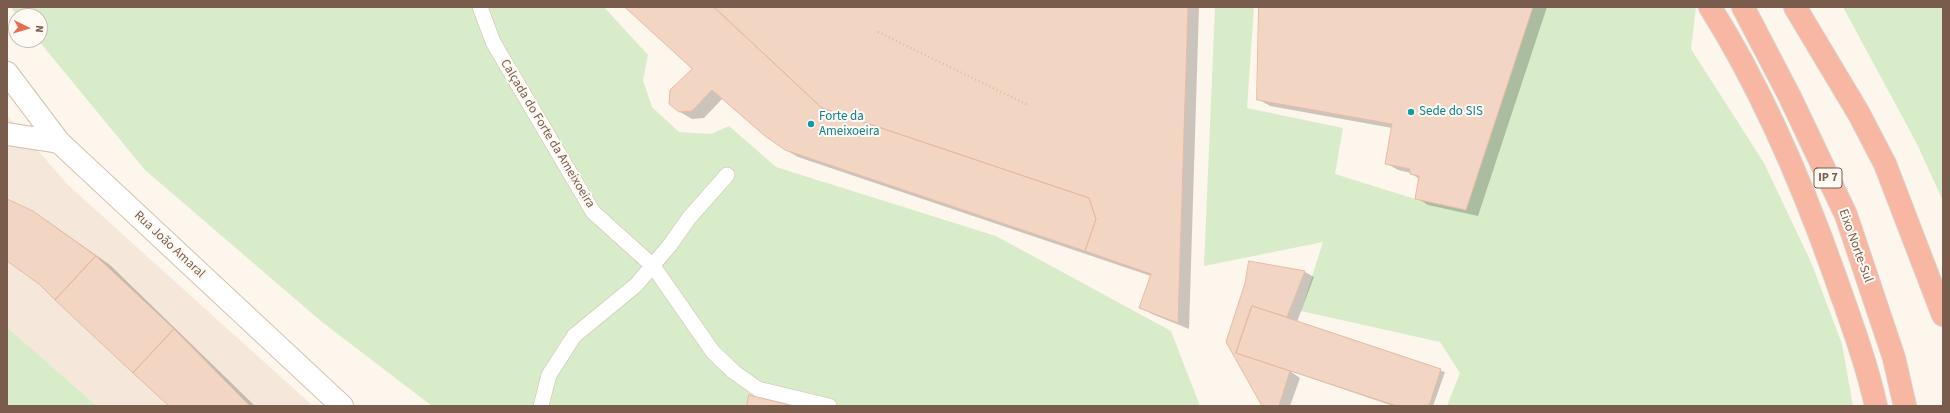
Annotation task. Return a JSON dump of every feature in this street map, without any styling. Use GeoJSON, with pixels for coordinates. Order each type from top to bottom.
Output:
{"type":"FeatureCollection","features":[{"type":"Feature","properties":{"kind":"highway"},"geometry":{"type":"LineString","coordinates":[[1710,7],[1773,120],[1819,231],[1866,365],[1876,406]]}},
{"type":"Feature","properties":{"kind":"highway","name":"Eixo Norte-Sul"},"geometry":{"type":"LineString","coordinates":[[1743,7],[1790,97],[1846,215],[1894,358],[1905,406]]}},
{"type":"Feature","properties":{"kind":"highway"},"geometry":{"type":"LineString","coordinates":[[1796,7],[1860,114],[1884,164],[1943,315]]}},
{"type":"Feature","properties":{"kind":"street","name":"Rua João Amaral"},"geometry":{"type":"LineString","coordinates":[[7,73],[59,142],[342,406]]}},
{"type":"Feature","properties":{"kind":"street"},"geometry":{"type":"LineString","coordinates":[[7,134],[59,142]]}},
{"type":"Feature","properties":{"kind":"lane","name":"Calçada do Forte da Ameixoeira"},"geometry":{"type":"LineString","coordinates":[[480,7],[493,42],[593,212],[653,266],[713,352],[734,372],[758,389],[829,406]]}},
{"type":"Feature","properties":{"kind":"lane"},"geometry":{"type":"LineString","coordinates":[[541,406],[549,375],[574,336],[636,285],[653,266],[688,218],[727,175]]}},
{"type":"Feature","properties":{"kind":"path"},"geometry":{"type":"LineString","coordinates":[[878,32],[1028,105]]}},
{"type":"Feature","properties":{"kind":"shaded area"},"geometry":{"type":"Polygon","coordinates":[[[7,115],[68,185],[313,406],[97,406],[7,327],[7,115]]]}},
{"type":"Feature","properties":{"kind":"green space"},"geometry":{"type":"Polygon","coordinates":[[[10,7],[604,7],[648,55],[643,80],[652,107],[679,132],[711,134],[729,126],[776,167],[996,236],[1171,331],[1200,406],[793,406],[749,395],[747,406],[432,406],[322,322],[145,170],[45,48],[48,48],[48,8],[10,7]]]}},
{"type":"Feature","properties":{"kind":"green space"},"geometry":{"type":"Polygon","coordinates":[[[1215,7],[1254,7],[1247,108],[1343,128],[1335,174],[1415,199],[1466,210],[1533,7],[1696,7],[1691,49],[1764,163],[1811,262],[1842,344],[1853,406],[1447,406],[1460,373],[1440,342],[1301,311],[1323,242],[1204,266],[1215,7]]]}},
{"type":"Feature","properties":{"kind":"green space"},"geometry":{"type":"Polygon","coordinates":[[[1843,7],[1943,7],[1943,201],[1917,144],[1843,7]]]}},
{"type":"Feature","properties":{"kind":"green space"},"geometry":{"type":"Polygon","coordinates":[[[7,327],[97,406],[7,406],[7,327]]]}},
{"type":"Feature","properties":{"kind":"building","name":"Forte da Ameixoeira"},"geometry":{"type":"Polygon","coordinates":[[[625,7],[714,7],[822,108],[1089,198],[1096,219],[1085,251],[785,150],[765,136],[712,90],[692,111],[679,112],[669,104],[670,90],[692,69],[625,7]]]}},
{"type":"Feature","properties":{"kind":"building"},"geometry":{"type":"Polygon","coordinates":[[[714,7],[1188,7],[1178,323],[1139,308],[1151,274],[1085,251],[1096,219],[1089,198],[822,108],[714,7]]]}},
{"type":"Feature","properties":{"kind":"building","name":"Sede do SIS"},"geometry":{"type":"Polygon","coordinates":[[[1259,7],[1533,7],[1466,210],[1415,199],[1419,176],[1410,174],[1410,169],[1385,164],[1392,124],[1257,100],[1259,7]]]}},
{"type":"Feature","properties":{"kind":"building"},"geometry":{"type":"Polygon","coordinates":[[[7,199],[33,211],[96,256],[55,300],[39,284],[7,261],[7,199]]]}},
{"type":"Feature","properties":{"kind":"building"},"geometry":{"type":"Polygon","coordinates":[[[96,256],[174,329],[133,373],[55,300],[96,256]]]}},
{"type":"Feature","properties":{"kind":"building"},"geometry":{"type":"Polygon","coordinates":[[[1249,261],[1305,271],[1287,317],[1252,306],[1236,353],[1290,371],[1279,406],[1262,406],[1226,342],[1245,283],[1249,261]]]}},
{"type":"Feature","properties":{"kind":"building"},"geometry":{"type":"Polygon","coordinates":[[[1252,306],[1441,369],[1429,406],[1397,406],[1236,353],[1252,306]]]}},
{"type":"Feature","properties":{"kind":"building"},"geometry":{"type":"Polygon","coordinates":[[[174,329],[250,406],[169,406],[133,373],[174,329]]]}},
{"type":"Feature","properties":{"kind":"building"},"geometry":{"type":"Polygon","coordinates":[[[749,395],[793,406],[747,406],[749,395]]]}},
{"type":"Feature","properties":{"kind":"place","name":"Sede do SIS"},"geometry":{"type":"Point","coordinates":[1411,112]}},
{"type":"Feature","properties":{"kind":"place","name":"Forte da Ameixoeira"},"geometry":{"type":"Point","coordinates":[811,124]}}]}
